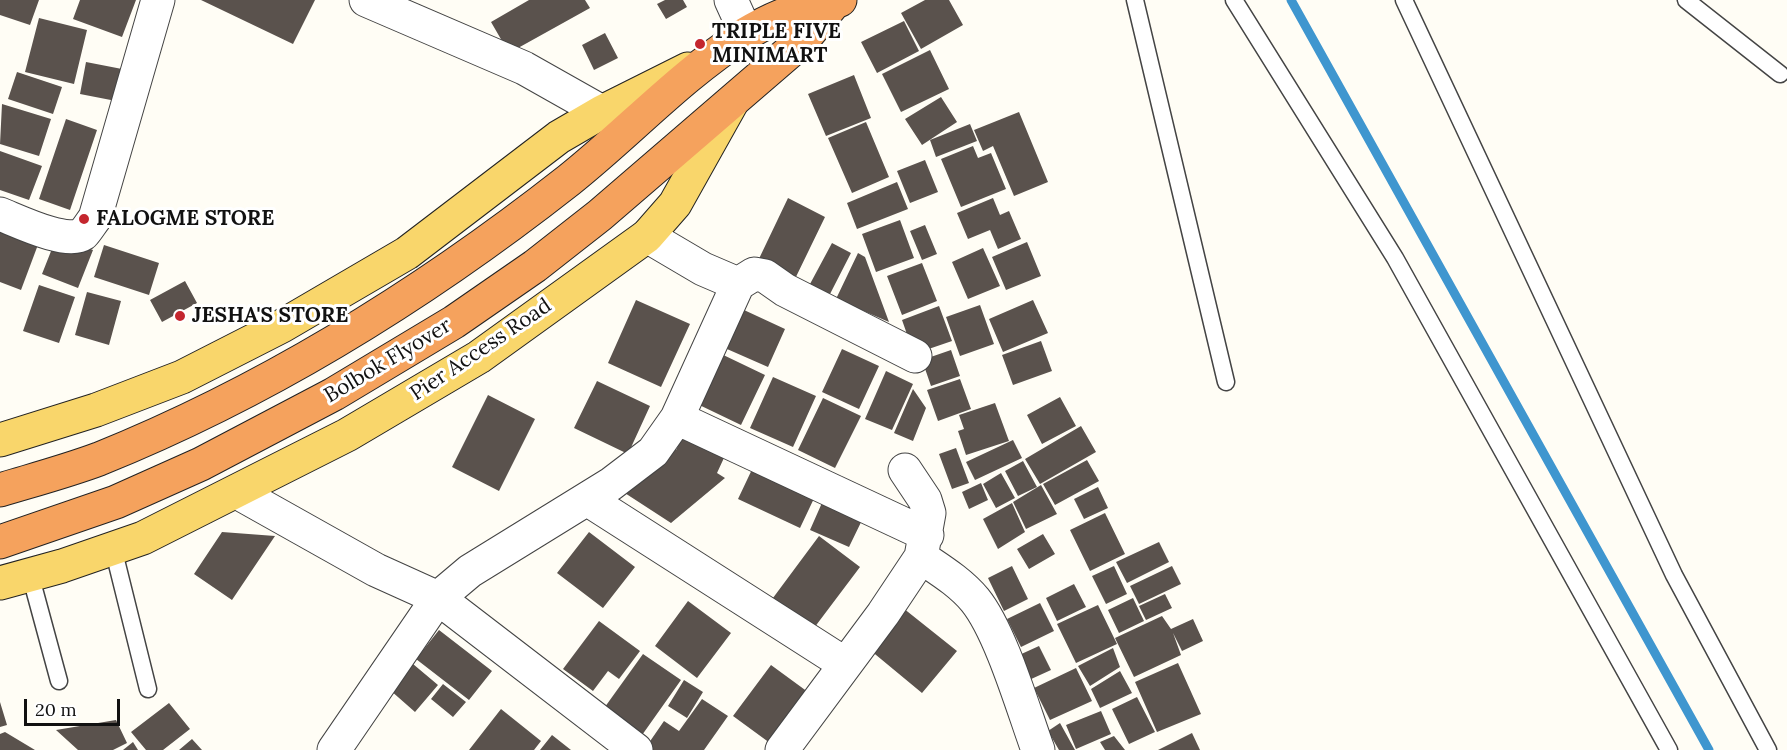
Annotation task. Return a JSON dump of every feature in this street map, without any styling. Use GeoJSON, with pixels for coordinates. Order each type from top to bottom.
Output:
{"type":"FeatureCollection","features":[{"type":"Feature","properties":{"kind":"highway","name":"Pier Access Road"},"geometry":{"type":"LineString","coordinates":[[711,58],[746,33],[796,11],[836,2]]}},
{"type":"Feature","properties":{"kind":"highway","name":"Pier Access Road"},"geometry":{"type":"LineString","coordinates":[[731,104],[814,30],[836,2]]}},
{"type":"Feature","properties":{"kind":"highway","name":"Bolbok Flyover"},"geometry":{"type":"LineString","coordinates":[[0,490],[96,460],[244,394],[368,324],[428,285],[570,179],[711,58]]}},
{"type":"Feature","properties":{"kind":"highway","name":"Bolbok Flyover"},"geometry":{"type":"LineString","coordinates":[[0,542],[116,502],[201,464],[334,394],[463,316],[535,266],[731,104]]}},
{"type":"Feature","properties":{"kind":"main road","name":"Pier Access Road"},"geometry":{"type":"LineString","coordinates":[[0,440],[96,410],[182,377],[282,326],[406,253],[559,137],[602,112],[711,58]]}},
{"type":"Feature","properties":{"kind":"main road","name":"Pier Access Road"},"geometry":{"type":"LineString","coordinates":[[15,578],[143,538],[347,435],[479,357],[647,236],[675,204],[731,104]]}},
{"type":"Feature","properties":{"kind":"street"},"geometry":{"type":"LineString","coordinates":[[0,214],[63,237],[75,237],[84,233],[94,219],[158,0]]}},
{"type":"Feature","properties":{"kind":"street"},"geometry":{"type":"LineString","coordinates":[[366,0],[524,68],[602,112]]}},
{"type":"Feature","properties":{"kind":"street"},"geometry":{"type":"LineString","coordinates":[[731,0],[746,33]]}},
{"type":"Feature","properties":{"kind":"street"},"geometry":{"type":"LineString","coordinates":[[647,236],[703,269],[738,284]]}},
{"type":"Feature","properties":{"kind":"street"},"geometry":{"type":"LineString","coordinates":[[343,747],[438,598],[490,557],[587,499],[653,452],[677,418],[738,284],[754,274],[765,276],[784,290],[915,356]]}},
{"type":"Feature","properties":{"kind":"street"},"geometry":{"type":"LineString","coordinates":[[677,418],[924,546],[977,603],[1006,665],[1038,750]]}},
{"type":"Feature","properties":{"kind":"street"},"geometry":{"type":"LineString","coordinates":[[782,750],[913,572],[924,546],[929,513],[925,500],[905,470]]}},
{"type":"Feature","properties":{"kind":"street"},"geometry":{"type":"LineString","coordinates":[[237,492],[366,565],[438,598],[636,750]]}},
{"type":"Feature","properties":{"kind":"street"},"geometry":{"type":"LineString","coordinates":[[587,499],[844,664]]}},
{"type":"Feature","properties":{"kind":"lane"},"geometry":{"type":"LineString","coordinates":[[1135,0],[1226,382]]}},
{"type":"Feature","properties":{"kind":"lane"},"geometry":{"type":"LineString","coordinates":[[1234,0],[1395,258],[1669,750]]}},
{"type":"Feature","properties":{"kind":"lane"},"geometry":{"type":"LineString","coordinates":[[1404,0],[1674,575],[1768,750]]}},
{"type":"Feature","properties":{"kind":"lane"},"geometry":{"type":"LineString","coordinates":[[1686,0],[1780,74]]}},
{"type":"Feature","properties":{"kind":"lane"},"geometry":{"type":"LineString","coordinates":[[113,548],[148,689]]}},
{"type":"Feature","properties":{"kind":"lane"},"geometry":{"type":"LineString","coordinates":[[15,578],[59,681]]}},
{"type":"Feature","properties":{"kind":"building"},"geometry":{"type":"Polygon","coordinates":[[[0,0],[39,0],[30,25],[0,15],[0,0]]]}},
{"type":"Feature","properties":{"kind":"building"},"geometry":{"type":"Polygon","coordinates":[[[80,0],[136,0],[122,37],[73,19],[80,0]]]}},
{"type":"Feature","properties":{"kind":"building"},"geometry":{"type":"Polygon","coordinates":[[[201,0],[315,0],[293,44],[201,0]]]}},
{"type":"Feature","properties":{"kind":"building"},"geometry":{"type":"Polygon","coordinates":[[[529,0],[585,0],[590,8],[509,53],[491,22],[529,0]]]}},
{"type":"Feature","properties":{"kind":"building"},"geometry":{"type":"Polygon","coordinates":[[[665,0],[683,0],[687,7],[666,19],[657,4],[665,0]]]}},
{"type":"Feature","properties":{"kind":"building"},"geometry":{"type":"Polygon","coordinates":[[[925,0],[949,0],[963,25],[921,49],[901,13],[925,0]]]}},
{"type":"Feature","properties":{"kind":"building"},"geometry":{"type":"Polygon","coordinates":[[[39,18],[87,30],[74,84],[25,72],[39,18]]]}},
{"type":"Feature","properties":{"kind":"building"},"geometry":{"type":"Polygon","coordinates":[[[904,21],[919,51],[877,73],[861,42],[904,21]]]}},
{"type":"Feature","properties":{"kind":"building"},"geometry":{"type":"Polygon","coordinates":[[[605,33],[618,58],[594,70],[582,45],[605,33]]]}},
{"type":"Feature","properties":{"kind":"building"},"geometry":{"type":"Polygon","coordinates":[[[930,50],[949,89],[901,112],[882,74],[930,50]]]}},
{"type":"Feature","properties":{"kind":"building"},"geometry":{"type":"Polygon","coordinates":[[[86,62],[122,69],[116,101],[80,94],[86,62]]]}},
{"type":"Feature","properties":{"kind":"building"},"geometry":{"type":"Polygon","coordinates":[[[17,72],[62,87],[53,114],[8,99],[17,72]]]}},
{"type":"Feature","properties":{"kind":"building"},"geometry":{"type":"Polygon","coordinates":[[[854,75],[871,118],[826,136],[808,94],[854,75]]]}},
{"type":"Feature","properties":{"kind":"building"},"geometry":{"type":"Polygon","coordinates":[[[941,97],[957,122],[922,145],[905,119],[941,97]]]}},
{"type":"Feature","properties":{"kind":"building"},"geometry":{"type":"Polygon","coordinates":[[[2,104],[51,119],[39,156],[0,144],[2,104]]]}},
{"type":"Feature","properties":{"kind":"building"},"geometry":{"type":"Polygon","coordinates":[[[1019,112],[1048,182],[1014,196],[993,146],[983,151],[974,130],[1019,112]]]}},
{"type":"Feature","properties":{"kind":"building"},"geometry":{"type":"Polygon","coordinates":[[[66,119],[97,130],[70,210],[39,199],[66,119]]]}},
{"type":"Feature","properties":{"kind":"building"},"geometry":{"type":"Polygon","coordinates":[[[866,122],[889,177],[852,193],[828,138],[866,122]]]}},
{"type":"Feature","properties":{"kind":"building"},"geometry":{"type":"Polygon","coordinates":[[[970,124],[977,141],[936,157],[930,140],[970,124]]]}},
{"type":"Feature","properties":{"kind":"building"},"geometry":{"type":"Polygon","coordinates":[[[973,146],[978,158],[991,153],[1006,189],[961,207],[941,159],[973,146]]]}},
{"type":"Feature","properties":{"kind":"building"},"geometry":{"type":"Polygon","coordinates":[[[0,151],[42,166],[29,200],[0,190],[0,151]]]}},
{"type":"Feature","properties":{"kind":"building"},"geometry":{"type":"Polygon","coordinates":[[[925,160],[938,192],[910,203],[897,171],[925,160]]]}},
{"type":"Feature","properties":{"kind":"building"},"geometry":{"type":"Polygon","coordinates":[[[897,182],[908,209],[857,229],[847,203],[897,182]]]}},
{"type":"Feature","properties":{"kind":"building"},"geometry":{"type":"Polygon","coordinates":[[[788,198],[825,217],[793,283],[756,265],[788,198]]]}},
{"type":"Feature","properties":{"kind":"building"},"geometry":{"type":"Polygon","coordinates":[[[993,198],[1000,215],[1009,211],[1021,239],[998,249],[990,230],[968,239],[957,213],[993,198]]]}},
{"type":"Feature","properties":{"kind":"building"},"geometry":{"type":"Polygon","coordinates":[[[0,218],[42,234],[21,290],[0,282],[0,218]]]}},
{"type":"Feature","properties":{"kind":"building"},"geometry":{"type":"Polygon","coordinates":[[[900,220],[914,258],[876,272],[862,234],[900,220]]]}},
{"type":"Feature","properties":{"kind":"building"},"geometry":{"type":"Polygon","coordinates":[[[925,225],[937,254],[922,260],[910,231],[925,225]]]}},
{"type":"Feature","properties":{"kind":"building"},"geometry":{"type":"Polygon","coordinates":[[[57,236],[93,250],[78,288],[42,274],[57,236]]]}},
{"type":"Feature","properties":{"kind":"building"},"geometry":{"type":"Polygon","coordinates":[[[1027,242],[1041,276],[1006,290],[992,257],[1027,242]]]}},
{"type":"Feature","properties":{"kind":"building"},"geometry":{"type":"Polygon","coordinates":[[[832,243],[851,253],[830,294],[810,284],[832,243]]]}},
{"type":"Feature","properties":{"kind":"building"},"geometry":{"type":"Polygon","coordinates":[[[104,245],[159,263],[149,295],[94,277],[104,245]]]}},
{"type":"Feature","properties":{"kind":"building"},"geometry":{"type":"Polygon","coordinates":[[[983,248],[1000,286],[968,299],[952,262],[983,248]]]}},
{"type":"Feature","properties":{"kind":"building"},"geometry":{"type":"Polygon","coordinates":[[[858,253],[865,257],[889,322],[836,299],[858,253]]]}},
{"type":"Feature","properties":{"kind":"building"},"geometry":{"type":"Polygon","coordinates":[[[922,263],[937,301],[902,315],[887,276],[922,263]]]}},
{"type":"Feature","properties":{"kind":"building"},"geometry":{"type":"Polygon","coordinates":[[[185,281],[197,303],[162,322],[150,300],[185,281]]]}},
{"type":"Feature","properties":{"kind":"building"},"geometry":{"type":"Polygon","coordinates":[[[39,285],[75,297],[59,343],[23,331],[39,285]]]}},
{"type":"Feature","properties":{"kind":"building"},"geometry":{"type":"Polygon","coordinates":[[[87,292],[121,301],[109,345],[75,335],[87,292]]]}},
{"type":"Feature","properties":{"kind":"building"},"geometry":{"type":"Polygon","coordinates":[[[636,300],[690,324],[661,387],[608,363],[636,300]]]}},
{"type":"Feature","properties":{"kind":"building"},"geometry":{"type":"Polygon","coordinates":[[[1033,300],[1048,333],[1003,352],[989,319],[1033,300]]]}},
{"type":"Feature","properties":{"kind":"building"},"geometry":{"type":"Polygon","coordinates":[[[980,305],[994,344],[960,356],[946,317],[980,305]]]}},
{"type":"Feature","properties":{"kind":"building"},"geometry":{"type":"Polygon","coordinates":[[[939,306],[952,341],[914,354],[902,320],[939,306]]]}},
{"type":"Feature","properties":{"kind":"building"},"geometry":{"type":"Polygon","coordinates":[[[744,310],[785,329],[768,367],[727,349],[744,310]]]}},
{"type":"Feature","properties":{"kind":"building"},"geometry":{"type":"Polygon","coordinates":[[[1041,341],[1052,371],[1013,385],[1002,355],[1041,341]]]}},
{"type":"Feature","properties":{"kind":"building"},"geometry":{"type":"Polygon","coordinates":[[[842,349],[879,366],[859,409],[822,392],[842,349]]]}},
{"type":"Feature","properties":{"kind":"building"},"geometry":{"type":"Polygon","coordinates":[[[951,350],[960,376],[931,386],[922,360],[951,350]]]}},
{"type":"Feature","properties":{"kind":"building"},"geometry":{"type":"Polygon","coordinates":[[[715,351],[765,375],[741,425],[691,401],[715,351]]]}},
{"type":"Feature","properties":{"kind":"building"},"geometry":{"type":"Polygon","coordinates":[[[886,371],[913,384],[892,430],[865,419],[886,371]]]}},
{"type":"Feature","properties":{"kind":"building"},"geometry":{"type":"Polygon","coordinates":[[[773,377],[816,396],[793,447],[750,428],[773,377]]]}},
{"type":"Feature","properties":{"kind":"building"},"geometry":{"type":"Polygon","coordinates":[[[960,379],[971,409],[938,421],[927,390],[960,379]]]}},
{"type":"Feature","properties":{"kind":"building"},"geometry":{"type":"Polygon","coordinates":[[[597,381],[650,406],[628,454],[574,428],[597,381]]]}},
{"type":"Feature","properties":{"kind":"building"},"geometry":{"type":"Polygon","coordinates":[[[913,389],[926,408],[913,441],[894,433],[913,389]]]}},
{"type":"Feature","properties":{"kind":"building"},"geometry":{"type":"Polygon","coordinates":[[[488,395],[535,419],[499,491],[452,467],[488,395]]]}},
{"type":"Feature","properties":{"kind":"building"},"geometry":{"type":"Polygon","coordinates":[[[1060,397],[1076,426],[1042,444],[1027,415],[1060,397]]]}},
{"type":"Feature","properties":{"kind":"building"},"geometry":{"type":"Polygon","coordinates":[[[823,398],[861,416],[835,468],[798,450],[823,398]]]}},
{"type":"Feature","properties":{"kind":"building"},"geometry":{"type":"Polygon","coordinates":[[[995,403],[1009,441],[966,455],[958,431],[964,429],[959,415],[995,403]]]}},
{"type":"Feature","properties":{"kind":"building"},"geometry":{"type":"Polygon","coordinates":[[[1081,426],[1096,452],[1040,484],[1025,459],[1081,426]]]}},
{"type":"Feature","properties":{"kind":"building"},"geometry":{"type":"Polygon","coordinates":[[[687,427],[729,447],[717,473],[725,478],[671,523],[611,484],[666,444],[676,450],[687,427]]]}},
{"type":"Feature","properties":{"kind":"building"},"geometry":{"type":"Polygon","coordinates":[[[1013,440],[1022,458],[975,480],[966,462],[1013,440]]]}},
{"type":"Feature","properties":{"kind":"building"},"geometry":{"type":"Polygon","coordinates":[[[956,448],[969,483],[952,489],[939,454],[956,448]]]}},
{"type":"Feature","properties":{"kind":"building"},"geometry":{"type":"Polygon","coordinates":[[[1087,460],[1099,481],[1055,505],[1043,484],[1087,460]]]}},
{"type":"Feature","properties":{"kind":"building"},"geometry":{"type":"Polygon","coordinates":[[[756,461],[818,490],[800,528],[738,499],[756,461]]]}},
{"type":"Feature","properties":{"kind":"building"},"geometry":{"type":"Polygon","coordinates":[[[1023,461],[1037,487],[1018,496],[1005,471],[1023,461]]]}},
{"type":"Feature","properties":{"kind":"building"},"geometry":{"type":"Polygon","coordinates":[[[1001,473],[1015,498],[996,508],[983,484],[1001,473]]]}},
{"type":"Feature","properties":{"kind":"building"},"geometry":{"type":"Polygon","coordinates":[[[981,483],[988,500],[969,509],[962,492],[981,483]]]}},
{"type":"Feature","properties":{"kind":"building"},"geometry":{"type":"Polygon","coordinates":[[[1041,485],[1057,514],[1026,529],[1013,502],[1041,485]]]}},
{"type":"Feature","properties":{"kind":"building"},"geometry":{"type":"Polygon","coordinates":[[[1098,487],[1108,508],[1084,519],[1074,499],[1098,487]]]}},
{"type":"Feature","properties":{"kind":"building"},"geometry":{"type":"Polygon","coordinates":[[[825,496],[865,514],[849,547],[810,530],[825,496]]]}},
{"type":"Feature","properties":{"kind":"building"},"geometry":{"type":"Polygon","coordinates":[[[1012,503],[1025,532],[998,549],[983,519],[1012,503]]]}},
{"type":"Feature","properties":{"kind":"building"},"geometry":{"type":"Polygon","coordinates":[[[1105,513],[1125,554],[1090,571],[1070,530],[1105,513]]]}},
{"type":"Feature","properties":{"kind":"building"},"geometry":{"type":"Polygon","coordinates":[[[222,532],[275,536],[232,600],[194,574],[222,532]]]}},
{"type":"Feature","properties":{"kind":"building"},"geometry":{"type":"Polygon","coordinates":[[[589,532],[635,567],[603,608],[557,573],[589,532]]]}},
{"type":"Feature","properties":{"kind":"building"},"geometry":{"type":"Polygon","coordinates":[[[1043,534],[1055,554],[1029,569],[1017,549],[1043,534]]]}},
{"type":"Feature","properties":{"kind":"building"},"geometry":{"type":"Polygon","coordinates":[[[819,536],[860,567],[808,636],[767,606],[819,536]]]}},
{"type":"Feature","properties":{"kind":"building"},"geometry":{"type":"Polygon","coordinates":[[[1159,542],[1169,562],[1127,583],[1116,562],[1159,542]]]}},
{"type":"Feature","properties":{"kind":"building"},"geometry":{"type":"Polygon","coordinates":[[[1012,566],[1028,599],[1004,611],[988,578],[1012,566]]]}},
{"type":"Feature","properties":{"kind":"building"},"geometry":{"type":"Polygon","coordinates":[[[1114,566],[1127,594],[1106,604],[1092,576],[1114,566]]]}},
{"type":"Feature","properties":{"kind":"building"},"geometry":{"type":"Polygon","coordinates":[[[1172,566],[1181,584],[1139,604],[1130,586],[1172,566]]]}},
{"type":"Feature","properties":{"kind":"building"},"geometry":{"type":"Polygon","coordinates":[[[1074,584],[1086,607],[1057,621],[1046,598],[1074,584]]]}},
{"type":"Feature","properties":{"kind":"building"},"geometry":{"type":"Polygon","coordinates":[[[1165,594],[1172,608],[1146,620],[1139,606],[1165,594]]]}},
{"type":"Feature","properties":{"kind":"building"},"geometry":{"type":"Polygon","coordinates":[[[1133,598],[1144,621],[1119,633],[1108,610],[1133,598]]]}},
{"type":"Feature","properties":{"kind":"building"},"geometry":{"type":"Polygon","coordinates":[[[688,601],[731,633],[697,678],[655,646],[688,601]]]}},
{"type":"Feature","properties":{"kind":"building"},"geometry":{"type":"Polygon","coordinates":[[[1040,603],[1054,631],[1021,647],[1007,619],[1040,603]]]}},
{"type":"Feature","properties":{"kind":"building"},"geometry":{"type":"Polygon","coordinates":[[[898,604],[957,651],[922,693],[864,645],[898,604]]]}},
{"type":"Feature","properties":{"kind":"building"},"geometry":{"type":"Polygon","coordinates":[[[1098,605],[1117,644],[1076,663],[1057,624],[1098,605]]]}},
{"type":"Feature","properties":{"kind":"building"},"geometry":{"type":"Polygon","coordinates":[[[1162,616],[1171,629],[1193,619],[1203,641],[1182,651],[1173,633],[1181,655],[1134,677],[1115,638],[1162,616]]]}},
{"type":"Feature","properties":{"kind":"building"},"geometry":{"type":"Polygon","coordinates":[[[599,621],[640,651],[619,679],[608,671],[593,691],[563,669],[599,621]]]}},
{"type":"Feature","properties":{"kind":"building"},"geometry":{"type":"Polygon","coordinates":[[[439,630],[492,671],[469,700],[416,659],[439,630]]]}},
{"type":"Feature","properties":{"kind":"building"},"geometry":{"type":"Polygon","coordinates":[[[1039,646],[1051,670],[1029,680],[1017,656],[1039,646]]]}},
{"type":"Feature","properties":{"kind":"building"},"geometry":{"type":"Polygon","coordinates":[[[1113,648],[1120,667],[1090,686],[1078,666],[1113,648]]]}},
{"type":"Feature","properties":{"kind":"building"},"geometry":{"type":"Polygon","coordinates":[[[643,654],[681,680],[635,745],[597,718],[643,654]]]}},
{"type":"Feature","properties":{"kind":"building"},"geometry":{"type":"Polygon","coordinates":[[[1178,663],[1201,714],[1157,732],[1135,682],[1178,663]]]}},
{"type":"Feature","properties":{"kind":"building"},"geometry":{"type":"Polygon","coordinates":[[[413,664],[438,685],[415,712],[390,690],[413,664]]]}},
{"type":"Feature","properties":{"kind":"building"},"geometry":{"type":"Polygon","coordinates":[[[771,665],[812,695],[774,746],[733,716],[771,665]]]}},
{"type":"Feature","properties":{"kind":"building"},"geometry":{"type":"Polygon","coordinates":[[[1076,668],[1092,701],[1050,720],[1034,688],[1076,668]]]}},
{"type":"Feature","properties":{"kind":"building"},"geometry":{"type":"Polygon","coordinates":[[[1120,671],[1132,693],[1100,708],[1091,689],[1120,671]]]}},
{"type":"Feature","properties":{"kind":"building"},"geometry":{"type":"Polygon","coordinates":[[[684,680],[703,692],[687,718],[668,706],[684,680]]]}},
{"type":"Feature","properties":{"kind":"building"},"geometry":{"type":"Polygon","coordinates":[[[443,684],[466,702],[453,717],[431,699],[443,684]]]}},
{"type":"Feature","properties":{"kind":"building"},"geometry":{"type":"Polygon","coordinates":[[[1137,697],[1155,732],[1129,744],[1112,709],[1137,697]]]}},
{"type":"Feature","properties":{"kind":"building"},"geometry":{"type":"Polygon","coordinates":[[[702,699],[728,716],[704,750],[644,750],[664,721],[679,731],[702,699]]]}},
{"type":"Feature","properties":{"kind":"building"},"geometry":{"type":"Polygon","coordinates":[[[0,702],[7,725],[0,727],[0,702]]]}},
{"type":"Feature","properties":{"kind":"building"},"geometry":{"type":"Polygon","coordinates":[[[169,703],[190,729],[163,750],[146,750],[131,732],[169,703]]]}},
{"type":"Feature","properties":{"kind":"building"},"geometry":{"type":"Polygon","coordinates":[[[501,709],[541,741],[534,750],[469,750],[501,709]]]}},
{"type":"Feature","properties":{"kind":"building"},"geometry":{"type":"Polygon","coordinates":[[[1101,711],[1111,734],[1076,749],[1066,725],[1101,711]]]}},
{"type":"Feature","properties":{"kind":"building"},"geometry":{"type":"Polygon","coordinates":[[[116,720],[127,743],[113,750],[78,750],[56,730],[116,720]]]}},
{"type":"Feature","properties":{"kind":"building"},"geometry":{"type":"Polygon","coordinates":[[[1060,723],[1075,750],[1059,750],[1048,731],[1060,723]]]}},
{"type":"Feature","properties":{"kind":"building"},"geometry":{"type":"Polygon","coordinates":[[[5,732],[35,750],[0,750],[0,734],[5,732]]]}},
{"type":"Feature","properties":{"kind":"building"},"geometry":{"type":"Polygon","coordinates":[[[1192,733],[1200,750],[1158,750],[1192,733]]]}},
{"type":"Feature","properties":{"kind":"building"},"geometry":{"type":"Polygon","coordinates":[[[552,735],[571,750],[540,750],[552,735]]]}},
{"type":"Feature","properties":{"kind":"building"},"geometry":{"type":"Polygon","coordinates":[[[1114,736],[1125,750],[1105,750],[1100,742],[1114,736]]]}},
{"type":"Feature","properties":{"kind":"building"},"geometry":{"type":"Polygon","coordinates":[[[192,739],[202,750],[179,750],[192,739]]]}},
{"type":"Feature","properties":{"kind":"building"},"geometry":{"type":"Polygon","coordinates":[[[133,742],[138,750],[123,750],[133,742]]]}},
{"type":"Feature","properties":{"kind":"waterway"},"geometry":{"type":"LineString","coordinates":[[1291,0],[1709,750]]}},
{"type":"Feature","properties":{"kind":"place","name":"TRIPLE FIVE MINIMART"},"geometry":{"type":"Point","coordinates":[700,44]}},
{"type":"Feature","properties":{"kind":"place","name":"FALOGME STORE"},"geometry":{"type":"Point","coordinates":[84,219]}},
{"type":"Feature","properties":{"kind":"place","name":"JESHA'S STORE"},"geometry":{"type":"Point","coordinates":[180,316]}}]}
